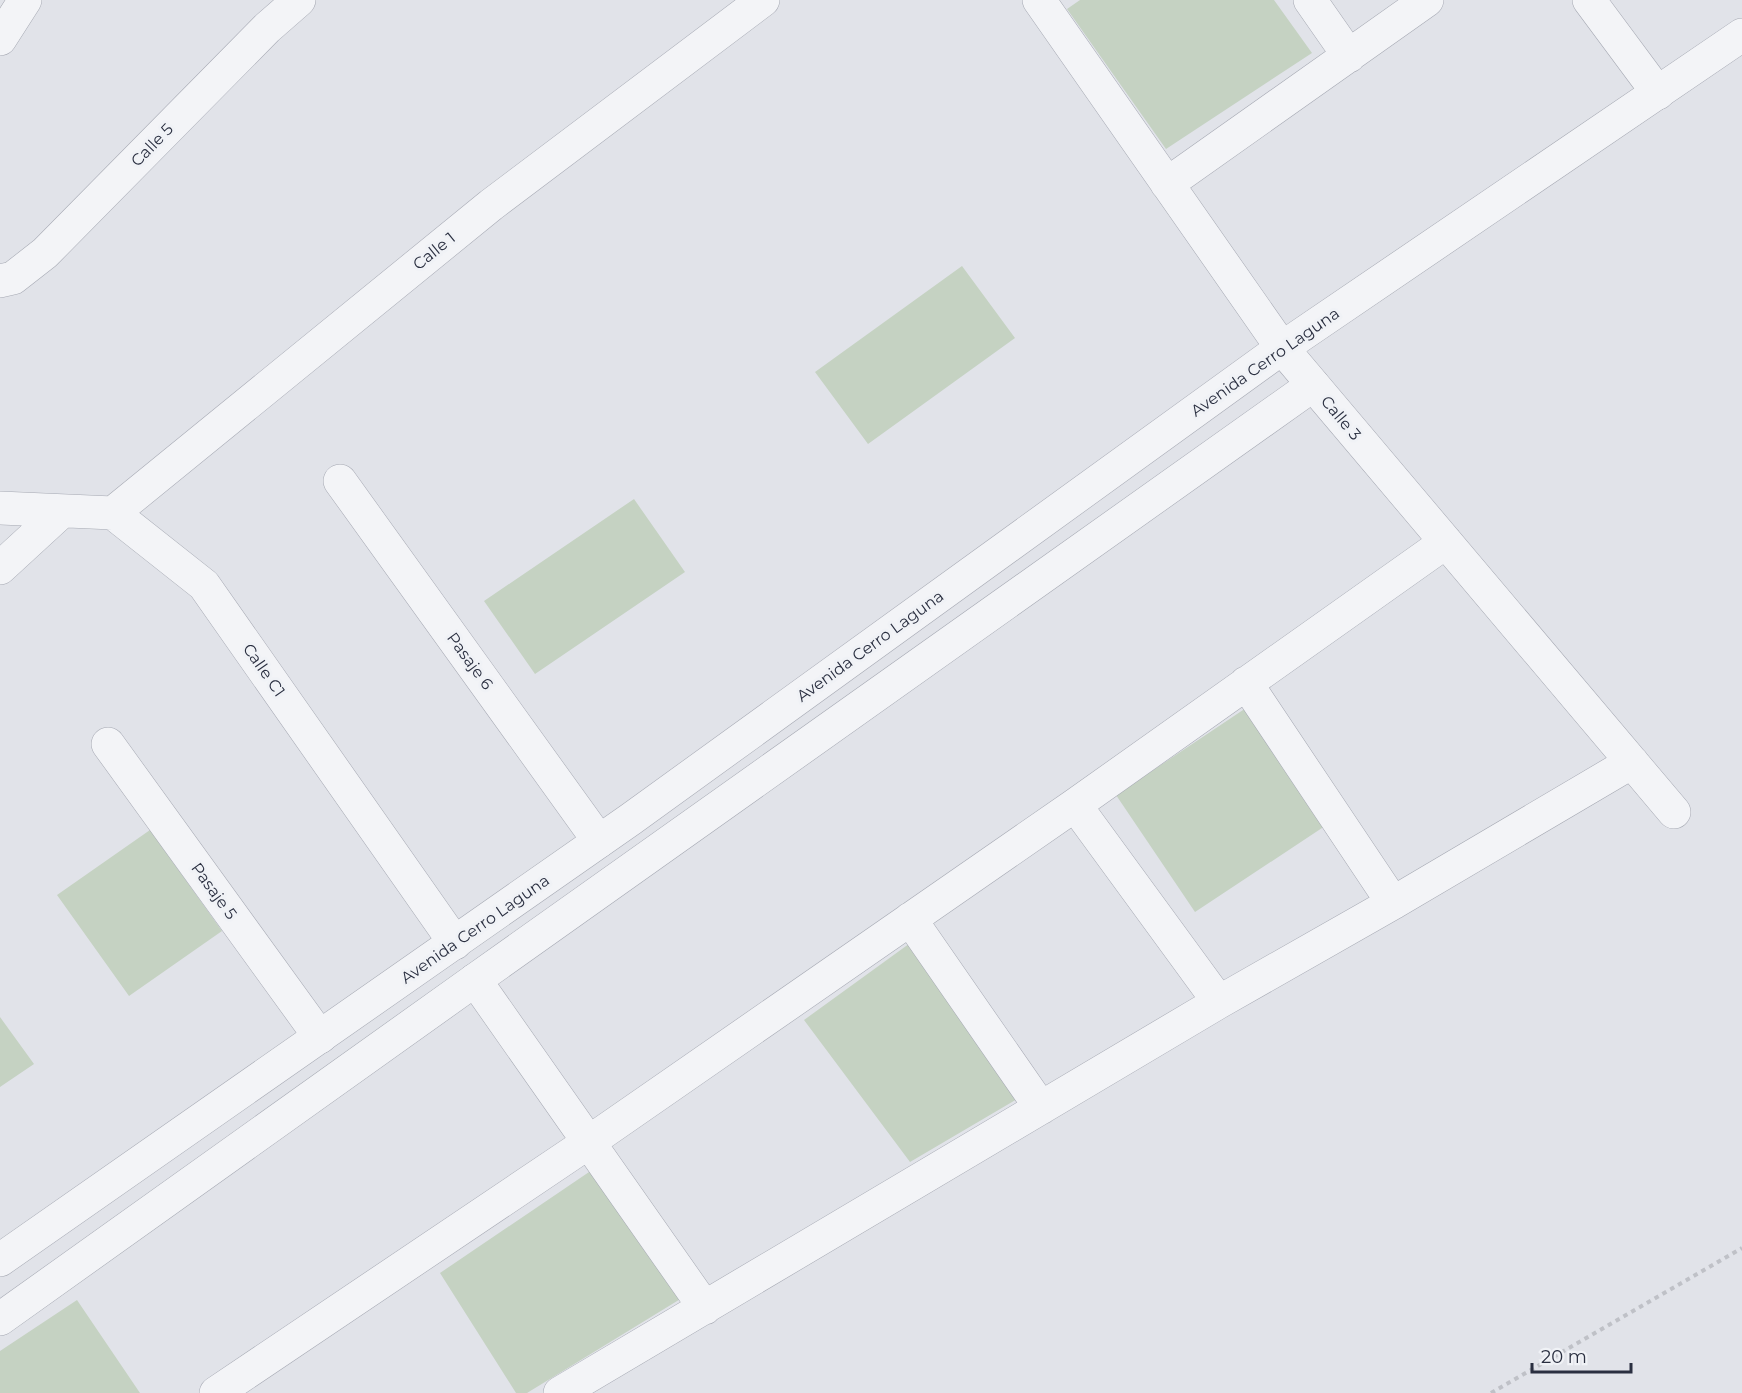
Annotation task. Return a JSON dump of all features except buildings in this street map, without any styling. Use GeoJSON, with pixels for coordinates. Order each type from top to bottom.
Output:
{"type":"FeatureCollection","features":[{"type":"Feature","properties":{"kind":"street"},"geometry":{"type":"LineString","coordinates":[[0,39],[25,0]]}},
{"type":"Feature","properties":{"kind":"street","name":"Calle 5"},"geometry":{"type":"LineString","coordinates":[[0,281],[13,278],[45,254],[267,28],[299,0]]}},
{"type":"Feature","properties":{"kind":"street","name":"Calle 1"},"geometry":{"type":"LineString","coordinates":[[112,513],[491,205],[764,0]]}},
{"type":"Feature","properties":{"kind":"street","name":"Calle 3"},"geometry":{"type":"LineString","coordinates":[[1039,0],[1282,348],[1674,812]]}},
{"type":"Feature","properties":{"kind":"street"},"geometry":{"type":"LineString","coordinates":[[1310,0],[1349,56]]}},
{"type":"Feature","properties":{"kind":"street"},"geometry":{"type":"LineString","coordinates":[[1167,184],[1426,0]]}},
{"type":"Feature","properties":{"kind":"street"},"geometry":{"type":"LineString","coordinates":[[1588,0],[1658,93]]}},
{"type":"Feature","properties":{"kind":"street","name":"Avenida Cerro Laguna"},"geometry":{"type":"LineString","coordinates":[[0,1260],[599,841],[1282,348],[1742,36]]}},
{"type":"Feature","properties":{"kind":"street"},"geometry":{"type":"LineString","coordinates":[[0,1318],[1313,385]]}},
{"type":"Feature","properties":{"kind":"street","name":"Pasaje 6"},"geometry":{"type":"LineString","coordinates":[[340,482],[599,841]]}},
{"type":"Feature","properties":{"kind":"street"},"geometry":{"type":"LineString","coordinates":[[0,508],[112,513]]}},
{"type":"Feature","properties":{"kind":"street"},"geometry":{"type":"LineString","coordinates":[[0,568],[62,511]]}},
{"type":"Feature","properties":{"kind":"street","name":"Calle C1"},"geometry":{"type":"LineString","coordinates":[[112,513],[204,585],[455,943]]}},
{"type":"Feature","properties":{"kind":"street"},"geometry":{"type":"LineString","coordinates":[[216,1393],[589,1142],[1075,804],[1446,542]]}},
{"type":"Feature","properties":{"kind":"street"},"geometry":{"type":"LineString","coordinates":[[1246,683],[1393,903]]}},
{"type":"Feature","properties":{"kind":"street","name":"Pasaje 5"},"geometry":{"type":"LineString","coordinates":[[108,744],[320,1037]]}},
{"type":"Feature","properties":{"kind":"street"},"geometry":{"type":"LineString","coordinates":[[560,1393],[1219,1002],[1393,903],[1632,762]]}},
{"type":"Feature","properties":{"kind":"street"},"geometry":{"type":"LineString","coordinates":[[1075,804],[1219,1002]]}},
{"type":"Feature","properties":{"kind":"street"},"geometry":{"type":"LineString","coordinates":[[910,919],[1041,1108]]}},
{"type":"Feature","properties":{"kind":"street"},"geometry":{"type":"LineString","coordinates":[[475,980],[705,1308]]}},
{"type":"Feature","properties":{"kind":"path"},"geometry":{"type":"LineString","coordinates":[[1491,1393],[1742,1248]]}},
{"type":"Feature","properties":{"kind":"green space"},"geometry":{"type":"Polygon","coordinates":[[[1080,0],[1274,0],[1312,53],[1166,149],[1067,9],[1080,0]]]}},
{"type":"Feature","properties":{"kind":"green space"},"geometry":{"type":"Polygon","coordinates":[[[962,266],[1015,338],[868,444],[815,372],[962,266]]]}},
{"type":"Feature","properties":{"kind":"green space"},"geometry":{"type":"Polygon","coordinates":[[[634,499],[685,572],[535,674],[484,601],[634,499]]]}},
{"type":"Feature","properties":{"kind":"green space"},"geometry":{"type":"Polygon","coordinates":[[[1246,708],[1325,826],[1195,912],[1116,795],[1246,708]]]}},
{"type":"Feature","properties":{"kind":"green space"},"geometry":{"type":"Polygon","coordinates":[[[150,830],[222,931],[129,996],[57,895],[150,830]]]}},
{"type":"Feature","properties":{"kind":"green space"},"geometry":{"type":"Polygon","coordinates":[[[913,941],[1019,1098],[910,1162],[804,1020],[913,941]]]}},
{"type":"Feature","properties":{"kind":"green space"},"geometry":{"type":"Polygon","coordinates":[[[0,1017],[34,1064],[0,1087],[0,1017]]]}},
{"type":"Feature","properties":{"kind":"green space"},"geometry":{"type":"Polygon","coordinates":[[[592,1170],[682,1298],[527,1393],[516,1393],[440,1273],[592,1170]]]}},
{"type":"Feature","properties":{"kind":"green space"},"geometry":{"type":"Polygon","coordinates":[[[77,1300],[140,1393],[0,1393],[0,1351],[77,1300]]]}}]}
